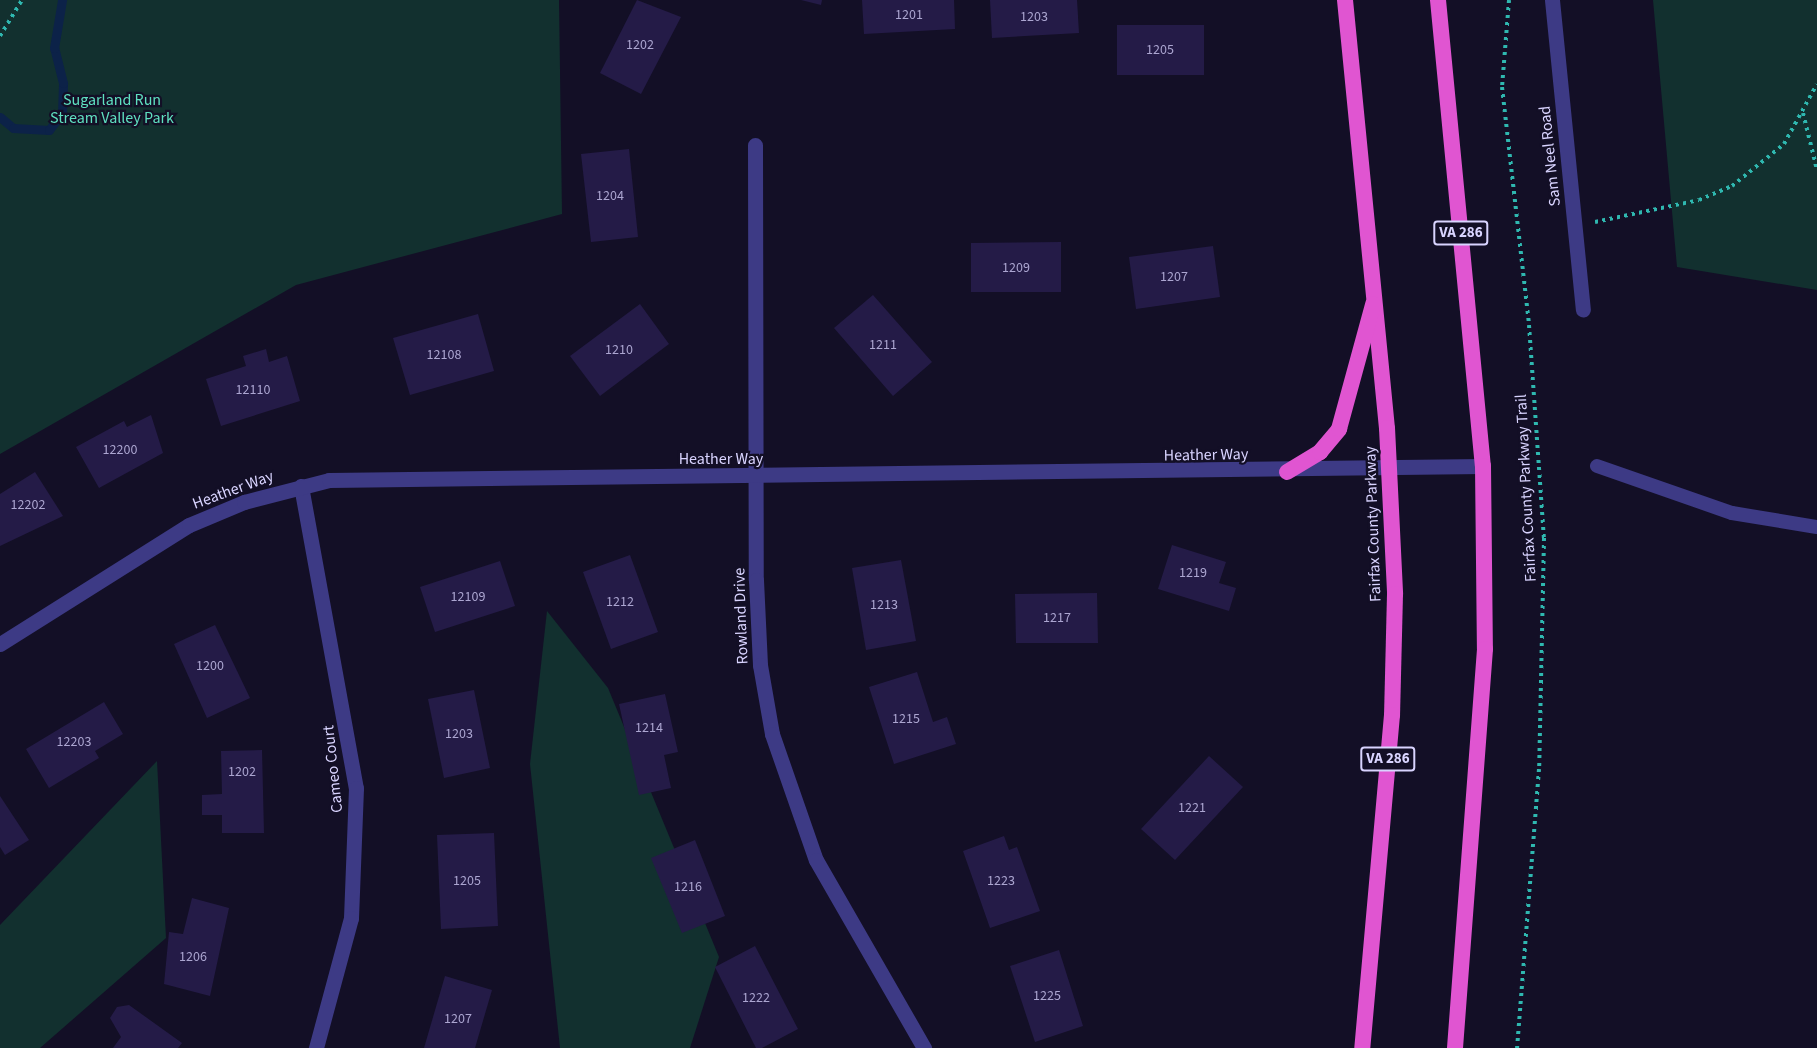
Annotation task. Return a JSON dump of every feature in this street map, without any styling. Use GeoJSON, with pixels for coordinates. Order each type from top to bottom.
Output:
{"type":"FeatureCollection","features":[{"type":"Feature","properties":{"kind":"highway","name":"Fairfax County Parkway"},"geometry":{"type":"LineString","coordinates":[[1346,0],[1375,298],[1389,469],[1395,594],[1392,715],[1362,1048]]}},
{"type":"Feature","properties":{"kind":"highway","name":"VA 286"},"geometry":{"type":"LineString","coordinates":[[1438,0],[1483,466],[1485,649],[1455,1048]]}},
{"type":"Feature","properties":{"kind":"highway"},"geometry":{"type":"LineString","coordinates":[[1287,472],[1320,452],[1339,429],[1375,298]]}},
{"type":"Feature","properties":{"kind":"street","name":"Sam Neel Road"},"geometry":{"type":"LineString","coordinates":[[1552,0],[1583,309]]}},
{"type":"Feature","properties":{"kind":"street","name":"Rowland Drive"},"geometry":{"type":"LineString","coordinates":[[755,145],[760,665],[772,734],[816,860],[924,1048]]}},
{"type":"Feature","properties":{"kind":"street","name":"Heather Way"},"geometry":{"type":"LineString","coordinates":[[0,644],[189,525],[301,486],[410,477],[758,477],[1287,472],[1483,466]]}},
{"type":"Feature","properties":{"kind":"street","name":"Cameo Court"},"geometry":{"type":"LineString","coordinates":[[301,486],[356,788],[351,918],[316,1048]]}},
{"type":"Feature","properties":{"kind":"lane"},"geometry":{"type":"LineString","coordinates":[[1598,466],[1732,513],[1817,527]]}},
{"type":"Feature","properties":{"kind":"path"},"geometry":{"type":"LineString","coordinates":[[0,36],[22,0]]}},
{"type":"Feature","properties":{"kind":"path","name":"Fairfax County Parkway Trail"},"geometry":{"type":"LineString","coordinates":[[1509,0],[1502,87],[1529,325],[1544,538],[1539,769],[1517,1048]]}},
{"type":"Feature","properties":{"kind":"path"},"geometry":{"type":"LineString","coordinates":[[1575,225],[1645,214],[1732,186],[1784,144],[1817,84]]}},
{"type":"Feature","properties":{"kind":"path"},"geometry":{"type":"LineString","coordinates":[[1803,112],[1817,170]]}},
{"type":"Feature","properties":{"kind":"green space","name":"Sugarland Run Stream Valley Park"},"geometry":{"type":"Polygon","coordinates":[[[0,0],[559,0],[562,214],[296,285],[0,454],[0,0]]]}},
{"type":"Feature","properties":{"kind":"green space"},"geometry":{"type":"Polygon","coordinates":[[[1653,0],[1817,0],[1817,290],[1677,267],[1653,0]]]}},
{"type":"Feature","properties":{"kind":"green space"},"geometry":{"type":"Polygon","coordinates":[[[547,611],[608,688],[719,957],[690,1048],[560,1048],[530,764],[547,611]]]}},
{"type":"Feature","properties":{"kind":"green space"},"geometry":{"type":"Polygon","coordinates":[[[157,761],[166,938],[40,1048],[0,1048],[0,925],[157,761]]]}},
{"type":"Feature","properties":{"kind":"building"},"geometry":{"type":"Polygon","coordinates":[[[637,0],[681,17],[641,94],[600,73],[637,0]]]}},
{"type":"Feature","properties":{"kind":"building"},"geometry":{"type":"Polygon","coordinates":[[[801,0],[822,0],[821,5],[801,0]]]}},
{"type":"Feature","properties":{"kind":"building"},"geometry":{"type":"Polygon","coordinates":[[[862,0],[954,0],[955,29],[864,34],[862,0]]]}},
{"type":"Feature","properties":{"kind":"building"},"geometry":{"type":"Polygon","coordinates":[[[990,0],[1077,0],[1079,33],[992,38],[990,0]]]}},
{"type":"Feature","properties":{"kind":"building"},"geometry":{"type":"Polygon","coordinates":[[[1117,25],[1204,25],[1204,75],[1117,75],[1117,25]]]}},
{"type":"Feature","properties":{"kind":"building"},"geometry":{"type":"Polygon","coordinates":[[[629,149],[638,237],[591,242],[581,154],[629,149]]]}},
{"type":"Feature","properties":{"kind":"building"},"geometry":{"type":"Polygon","coordinates":[[[1061,242],[1061,292],[971,292],[971,243],[1061,242]]]}},
{"type":"Feature","properties":{"kind":"building"},"geometry":{"type":"Polygon","coordinates":[[[1213,246],[1220,297],[1136,309],[1129,257],[1213,246]]]}},
{"type":"Feature","properties":{"kind":"building"},"geometry":{"type":"Polygon","coordinates":[[[873,295],[932,362],[893,396],[834,328],[873,295]]]}},
{"type":"Feature","properties":{"kind":"building"},"geometry":{"type":"Polygon","coordinates":[[[640,304],[669,344],[600,396],[570,356],[640,304]]]}},
{"type":"Feature","properties":{"kind":"building"},"geometry":{"type":"Polygon","coordinates":[[[478,314],[494,371],[410,395],[393,338],[478,314]]]}},
{"type":"Feature","properties":{"kind":"building"},"geometry":{"type":"Polygon","coordinates":[[[266,349],[269,362],[287,356],[300,401],[221,426],[206,379],[246,366],[243,356],[266,349]]]}},
{"type":"Feature","properties":{"kind":"building"},"geometry":{"type":"Polygon","coordinates":[[[151,415],[163,453],[99,488],[76,447],[124,421],[127,427],[151,415]]]}},
{"type":"Feature","properties":{"kind":"building"},"geometry":{"type":"Polygon","coordinates":[[[35,472],[63,516],[0,546],[0,494],[35,472]]]}},
{"type":"Feature","properties":{"kind":"building"},"geometry":{"type":"Polygon","coordinates":[[[1172,545],[1226,562],[1219,583],[1236,588],[1229,611],[1158,589],[1172,545]]]}},
{"type":"Feature","properties":{"kind":"building"},"geometry":{"type":"Polygon","coordinates":[[[630,555],[658,632],[611,649],[583,572],[630,555]]]}},
{"type":"Feature","properties":{"kind":"building"},"geometry":{"type":"Polygon","coordinates":[[[901,560],[916,641],[866,650],[852,568],[901,560]]]}},
{"type":"Feature","properties":{"kind":"building"},"geometry":{"type":"Polygon","coordinates":[[[500,561],[515,606],[435,632],[420,587],[500,561]]]}},
{"type":"Feature","properties":{"kind":"building"},"geometry":{"type":"Polygon","coordinates":[[[1097,593],[1098,643],[1016,643],[1015,594],[1097,593]]]}},
{"type":"Feature","properties":{"kind":"building"},"geometry":{"type":"Polygon","coordinates":[[[215,625],[250,698],[207,718],[174,644],[215,625]]]}},
{"type":"Feature","properties":{"kind":"building"},"geometry":{"type":"Polygon","coordinates":[[[917,672],[933,722],[947,717],[956,744],[894,764],[869,687],[917,672]]]}},
{"type":"Feature","properties":{"kind":"building"},"geometry":{"type":"Polygon","coordinates":[[[474,690],[490,768],[444,778],[428,699],[474,690]]]}},
{"type":"Feature","properties":{"kind":"building"},"geometry":{"type":"Polygon","coordinates":[[[665,694],[678,752],[664,755],[671,788],[639,795],[619,704],[665,694]]]}},
{"type":"Feature","properties":{"kind":"building"},"geometry":{"type":"Polygon","coordinates":[[[104,702],[123,734],[95,751],[99,758],[49,788],[26,749],[104,702]]]}},
{"type":"Feature","properties":{"kind":"building"},"geometry":{"type":"Polygon","coordinates":[[[262,750],[264,833],[222,833],[222,815],[202,815],[202,795],[222,794],[221,751],[262,750]]]}},
{"type":"Feature","properties":{"kind":"building"},"geometry":{"type":"Polygon","coordinates":[[[1209,756],[1243,787],[1175,860],[1141,829],[1209,756]]]}},
{"type":"Feature","properties":{"kind":"building"},"geometry":{"type":"Polygon","coordinates":[[[0,796],[29,840],[5,855],[0,847],[0,796]]]}},
{"type":"Feature","properties":{"kind":"building"},"geometry":{"type":"Polygon","coordinates":[[[494,833],[498,926],[441,929],[437,835],[494,833]]]}},
{"type":"Feature","properties":{"kind":"building"},"geometry":{"type":"Polygon","coordinates":[[[1004,836],[1009,850],[1017,847],[1040,911],[990,928],[963,851],[1004,836]]]}},
{"type":"Feature","properties":{"kind":"building"},"geometry":{"type":"Polygon","coordinates":[[[695,840],[725,916],[682,933],[651,858],[695,840]]]}},
{"type":"Feature","properties":{"kind":"building"},"geometry":{"type":"Polygon","coordinates":[[[192,898],[229,908],[210,996],[164,984],[169,932],[183,934],[192,898]]]}},
{"type":"Feature","properties":{"kind":"building"},"geometry":{"type":"Polygon","coordinates":[[[755,946],[798,1029],[762,1048],[756,1048],[715,967],[755,946]]]}},
{"type":"Feature","properties":{"kind":"building"},"geometry":{"type":"Polygon","coordinates":[[[1059,950],[1083,1026],[1035,1042],[1010,966],[1059,950]]]}},
{"type":"Feature","properties":{"kind":"building"},"geometry":{"type":"Polygon","coordinates":[[[445,976],[492,990],[475,1048],[424,1048],[445,976]]]}},
{"type":"Feature","properties":{"kind":"building"},"geometry":{"type":"Polygon","coordinates":[[[129,1005],[182,1043],[178,1048],[113,1048],[121,1037],[110,1018],[117,1007],[129,1005]]]}},
{"type":"Feature","properties":{"kind":"waterway"},"geometry":{"type":"LineString","coordinates":[[0,117],[13,128],[49,130],[62,113],[63,83],[54,48],[62,0]]}}]}
